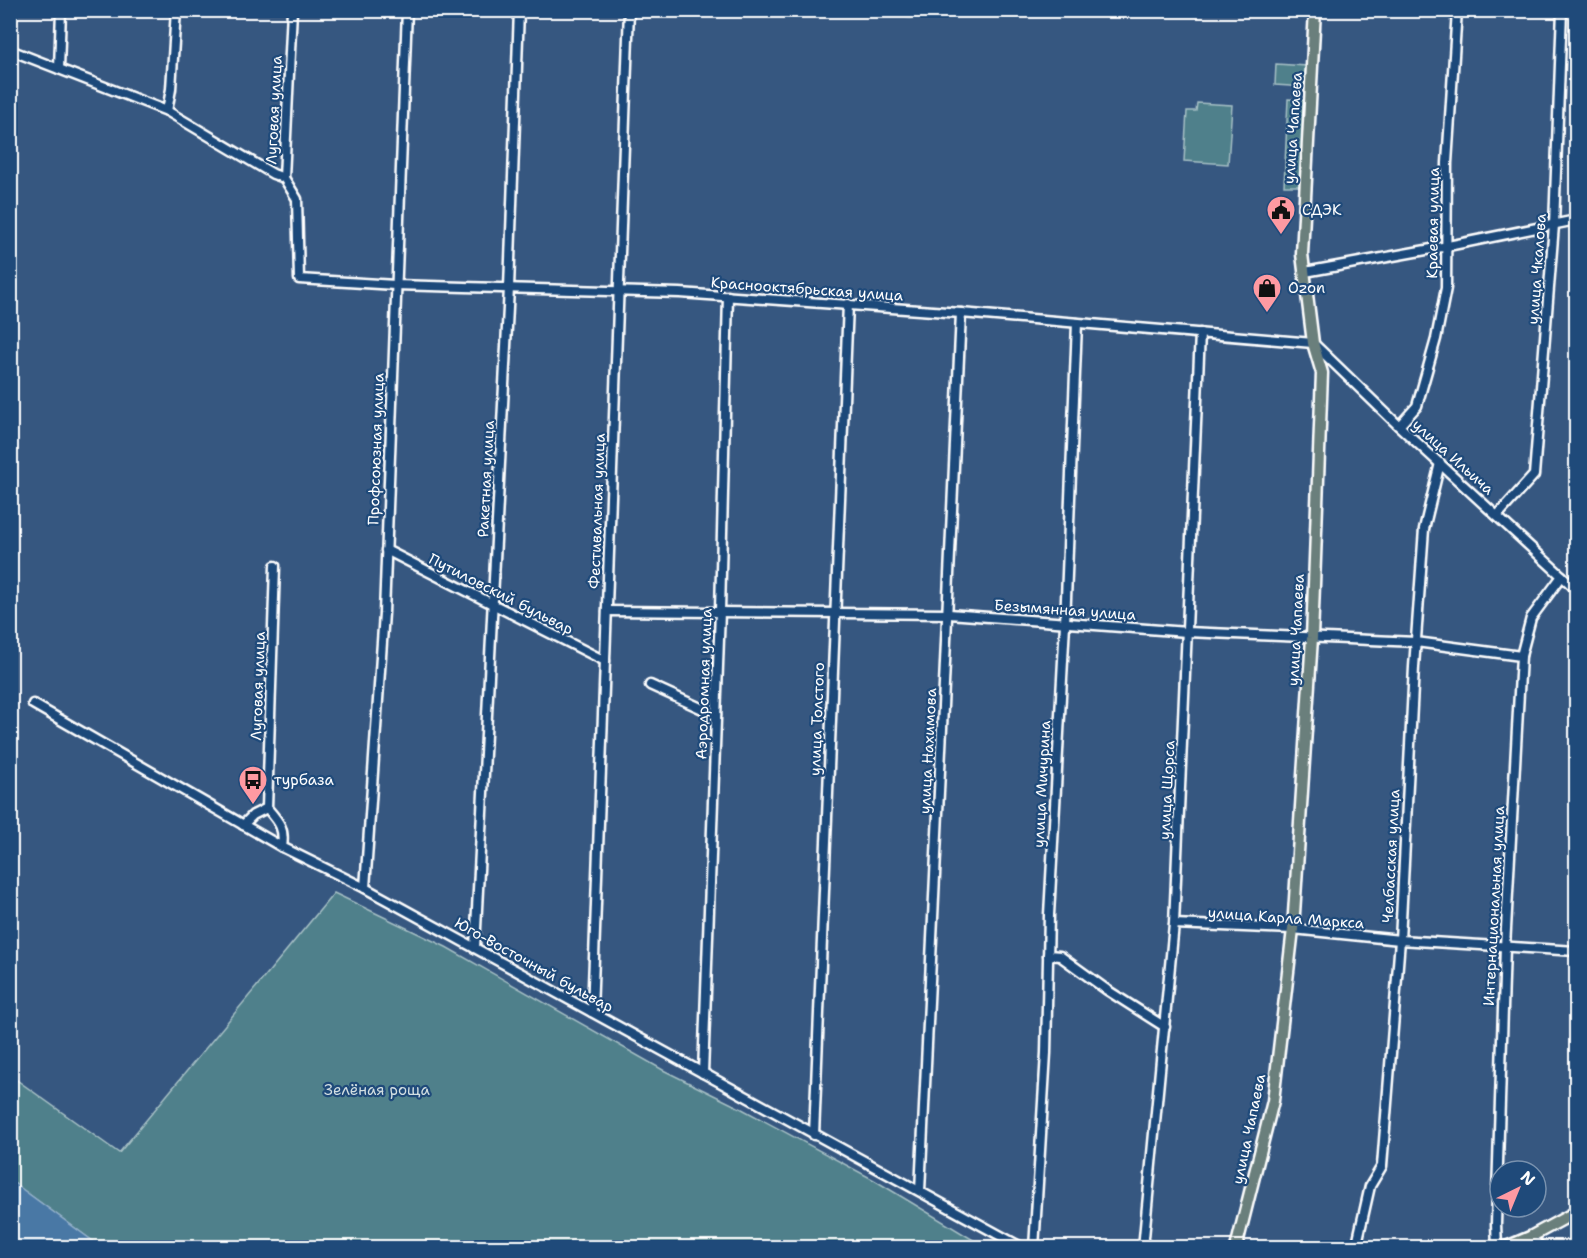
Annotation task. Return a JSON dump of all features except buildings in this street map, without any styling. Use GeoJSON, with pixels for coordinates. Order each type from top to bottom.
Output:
{"type":"FeatureCollection","features":[{"type":"Feature","properties":{"kind":"main road","name":"улица Чапаева"},"geometry":{"type":"LineString","coordinates":[[1236,1248],[1273,1101],[1293,929],[1312,638],[1322,373],[1313,343],[1302,254],[1302,225],[1315,10]]}},
{"type":"Feature","properties":{"kind":"main road"},"geometry":{"type":"LineString","coordinates":[[1504,1248],[1576,1212]]}},
{"type":"Feature","properties":{"kind":"street"},"geometry":{"type":"LineString","coordinates":[[59,69],[61,10]]}},
{"type":"Feature","properties":{"kind":"street"},"geometry":{"type":"LineString","coordinates":[[167,111],[171,89],[176,10]]}},
{"type":"Feature","properties":{"kind":"street","name":"Луговая улица"},"geometry":{"type":"LineString","coordinates":[[292,10],[284,178],[297,200],[298,279]]}},
{"type":"Feature","properties":{"kind":"street","name":"Профсоюзная улица"},"geometry":{"type":"LineString","coordinates":[[365,888],[384,613],[407,10]]}},
{"type":"Feature","properties":{"kind":"street","name":"Ракетная улица"},"geometry":{"type":"LineString","coordinates":[[475,948],[509,288],[519,10]]}},
{"type":"Feature","properties":{"kind":"street","name":"Фестивальная улица"},"geometry":{"type":"LineString","coordinates":[[592,1012],[629,10]]}},
{"type":"Feature","properties":{"kind":"street","name":"Краевая улица"},"geometry":{"type":"LineString","coordinates":[[1399,426],[1417,406],[1430,362],[1446,288],[1447,163],[1457,10]]}},
{"type":"Feature","properties":{"kind":"street","name":"улица Чкалова"},"geometry":{"type":"LineString","coordinates":[[1497,516],[1534,475],[1554,225],[1562,10]]}},
{"type":"Feature","properties":{"kind":"street"},"geometry":{"type":"LineString","coordinates":[[10,50],[167,111],[273,174],[284,178]]}},
{"type":"Feature","properties":{"kind":"street"},"geometry":{"type":"LineString","coordinates":[[1305,272],[1448,246],[1576,219]]}},
{"type":"Feature","properties":{"kind":"street","name":"Краснооктябрьская улица"},"geometry":{"type":"LineString","coordinates":[[298,279],[848,304],[1313,343]]}},
{"type":"Feature","properties":{"kind":"street","name":"Аэродромная улица"},"geometry":{"type":"LineString","coordinates":[[703,1073],[720,611],[728,297]]}},
{"type":"Feature","properties":{"kind":"street","name":"улица Толстого"},"geometry":{"type":"LineString","coordinates":[[814,1135],[848,304]]}},
{"type":"Feature","properties":{"kind":"street","name":"улица Нахимова"},"geometry":{"type":"LineString","coordinates":[[920,1191],[949,614],[961,313]]}},
{"type":"Feature","properties":{"kind":"street","name":"улица Мичурина"},"geometry":{"type":"LineString","coordinates":[[1034,1248],[1046,1053],[1049,915],[1065,624],[1077,323]]}},
{"type":"Feature","properties":{"kind":"street","name":"улица Щорса"},"geometry":{"type":"LineString","coordinates":[[1143,1248],[1174,924],[1200,333]]}},
{"type":"Feature","properties":{"kind":"street","name":"улица Ильича"},"geometry":{"type":"LineString","coordinates":[[1313,343],[1399,426],[1576,589]]}},
{"type":"Feature","properties":{"kind":"street","name":"Челбасская улица"},"geometry":{"type":"LineString","coordinates":[[1356,1248],[1370,1186],[1382,1166],[1400,940],[1424,529],[1440,463]]}},
{"type":"Feature","properties":{"kind":"street","name":"Путиловский бульвар"},"geometry":{"type":"LineString","coordinates":[[386,550],[605,661]]}},
{"type":"Feature","properties":{"kind":"street","name":"Луговая улица"},"geometry":{"type":"LineString","coordinates":[[267,808],[275,566]]}},
{"type":"Feature","properties":{"kind":"street","name":"Интернациональная улица"},"geometry":{"type":"LineString","coordinates":[[1497,1248],[1505,947],[1521,656],[1531,618],[1562,576]]}},
{"type":"Feature","properties":{"kind":"street","name":"Безымянная улица"},"geometry":{"type":"LineString","coordinates":[[606,611],[949,614],[1187,632],[1416,642],[1521,656]]}},
{"type":"Feature","properties":{"kind":"street"},"geometry":{"type":"LineString","coordinates":[[650,685],[716,715]]}},
{"type":"Feature","properties":{"kind":"street","name":"Юго-Восточный бульвар"},"geometry":{"type":"LineString","coordinates":[[33,704],[282,847],[365,888],[1023,1248]]}},
{"type":"Feature","properties":{"kind":"street"},"geometry":{"type":"LineString","coordinates":[[243,825],[253,815],[267,808],[280,823],[284,834],[282,847]]}},
{"type":"Feature","properties":{"kind":"street","name":"улица Карла Маркса"},"geometry":{"type":"LineString","coordinates":[[1174,924],[1293,929],[1400,940],[1576,951]]}},
{"type":"Feature","properties":{"kind":"street"},"geometry":{"type":"LineString","coordinates":[[1048,955],[1060,956],[1107,990],[1165,1027]]}},
{"type":"Feature","properties":{"kind":"street"},"geometry":{"type":"LineString","coordinates":[[1530,1237],[1542,1248]]}},
{"type":"Feature","properties":{"kind":"green space"},"geometry":{"type":"Polygon","coordinates":[[[884,11],[912,11],[911,18],[884,15],[884,11]]]}},
{"type":"Feature","properties":{"kind":"green space"},"geometry":{"type":"Polygon","coordinates":[[[1276,64],[1307,66],[1306,87],[1275,85],[1276,64]]]}},
{"type":"Feature","properties":{"kind":"green space"},"geometry":{"type":"Polygon","coordinates":[[[1288,99],[1304,100],[1300,186],[1284,186],[1288,99]]]}},
{"type":"Feature","properties":{"kind":"green space"},"geometry":{"type":"Polygon","coordinates":[[[1197,103],[1232,105],[1228,164],[1184,161],[1187,111],[1196,111],[1197,103]]]}},
{"type":"Feature","properties":{"kind":"green space","name":"Зелёная роща"},"geometry":{"type":"Polygon","coordinates":[[[334,893],[446,947],[663,1070],[742,1109],[874,1180],[985,1247],[101,1247],[11,1181],[11,1076],[119,1153],[334,893]]]}},
{"type":"Feature","properties":{"kind":"water"},"geometry":{"type":"Polygon","coordinates":[[[11,1181],[101,1247],[11,1247],[11,1181]]]}},
{"type":"Feature","properties":{"kind":"place","name":"СДЭК"},"geometry":{"type":"Point","coordinates":[1281,236]}},
{"type":"Feature","properties":{"kind":"place","name":"Ozon"},"geometry":{"type":"Point","coordinates":[1267,314]}},
{"type":"Feature","properties":{"kind":"place","name":"турбаза"},"geometry":{"type":"Point","coordinates":[253,806]}}]}
